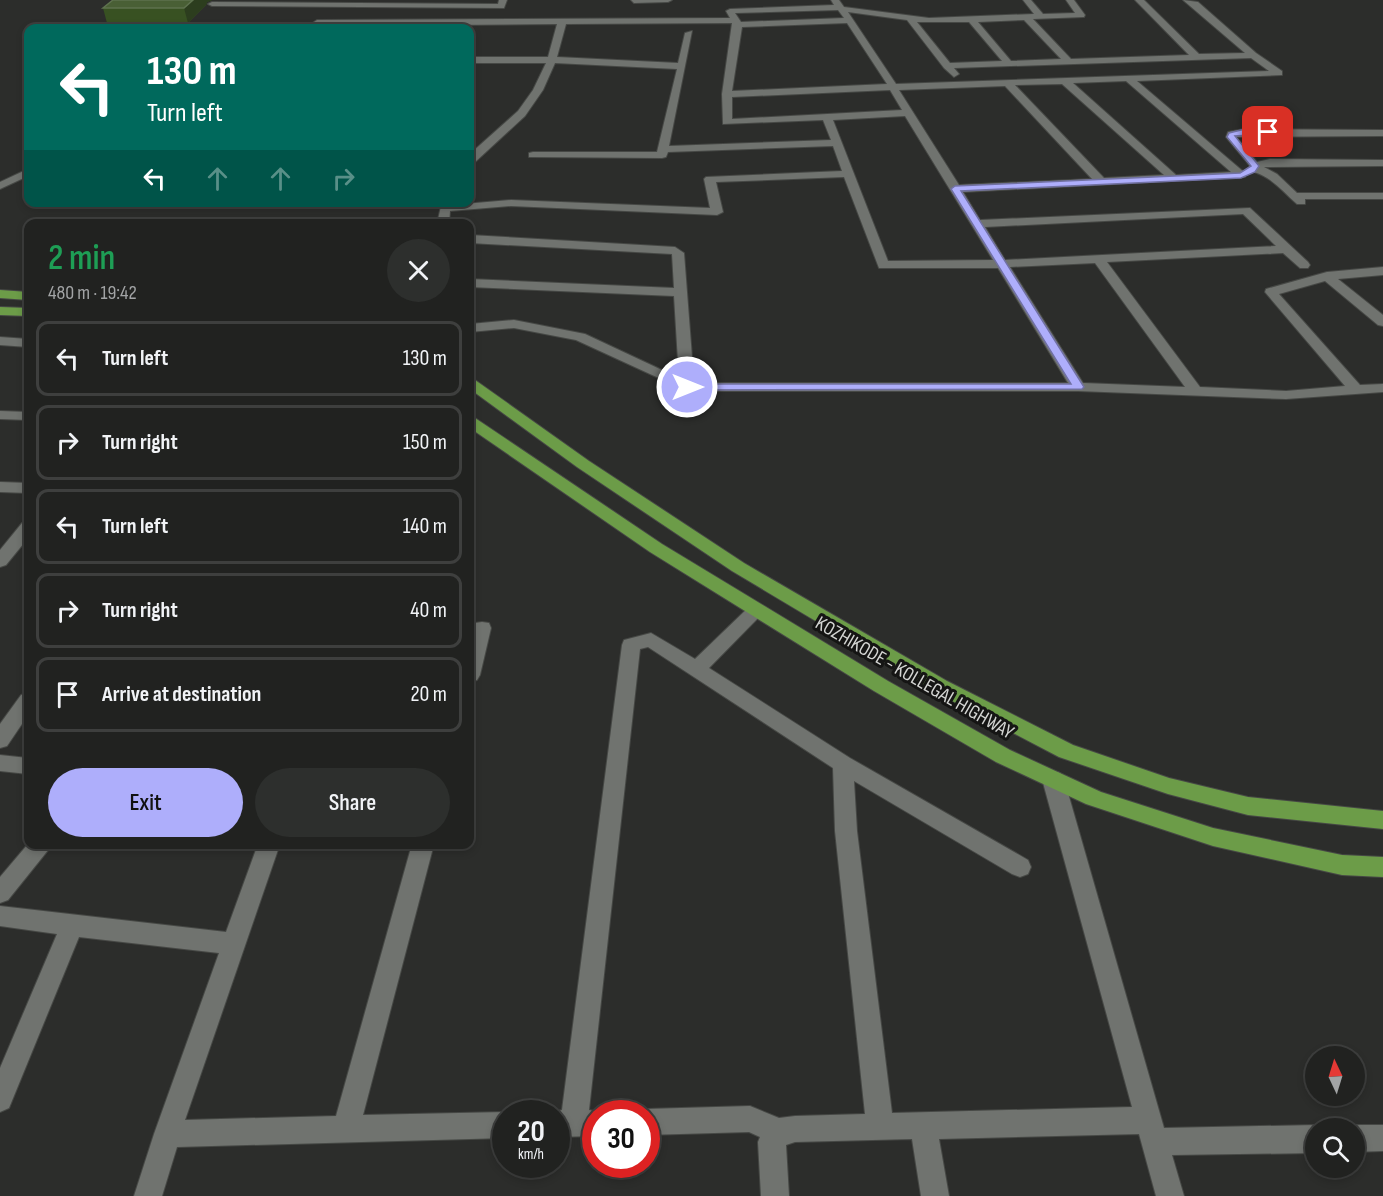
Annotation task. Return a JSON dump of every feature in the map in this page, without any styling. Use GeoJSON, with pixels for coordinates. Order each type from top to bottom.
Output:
{"type":"FeatureCollection","features":[{"type":"Feature","properties":{"kind":"highway"},"geometry":{"type":"LineString","coordinates":[[0,294],[24,296]]}},
{"type":"Feature","properties":{"kind":"highway"},"geometry":{"type":"LineString","coordinates":[[0,311],[24,312]]}},
{"type":"Feature","properties":{"kind":"highway","name":"KOZHIKODE - KOLLEGAL HIGHWAY"},"geometry":{"type":"LineString","coordinates":[[474,386],[583,464],[738,567],[940,686],[1066,751],[1168,786],[1248,806],[1383,820]]}},
{"type":"Feature","properties":{"kind":"highway","name":"KOZHIKODE - KOLLEGAL HIGHWAY"},"geometry":{"type":"LineString","coordinates":[[474,424],[656,548],[1003,756],[1094,798],[1213,837],[1342,865],[1383,867]]}},
{"type":"Feature","properties":{"kind":"street"},"geometry":{"type":"LineString","coordinates":[[212,4],[439,3],[501,6],[502,0]]}},
{"type":"Feature","properties":{"kind":"street"},"geometry":{"type":"LineString","coordinates":[[634,1],[668,0]]}},
{"type":"Feature","properties":{"kind":"street"},"geometry":{"type":"LineString","coordinates":[[1027,0],[1041,16]]}},
{"type":"Feature","properties":{"kind":"street"},"geometry":{"type":"LineString","coordinates":[[908,113],[728,122],[727,94],[737,22],[727,8],[839,5],[929,21],[1081,15],[1070,0]]}},
{"type":"Feature","properties":{"kind":"street"},"geometry":{"type":"LineString","coordinates":[[1139,0],[1197,57]]}},
{"type":"Feature","properties":{"kind":"street"},"geometry":{"type":"LineString","coordinates":[[727,94],[1279,73],[1253,55],[1196,4],[1187,0]]}},
{"type":"Feature","properties":{"kind":"street"},"geometry":{"type":"LineString","coordinates":[[418,24],[437,9],[439,3]]}},
{"type":"Feature","properties":{"kind":"street"},"geometry":{"type":"LineString","coordinates":[[839,5],[893,87],[1078,387]]}},
{"type":"Feature","properties":{"kind":"street"},"geometry":{"type":"LineString","coordinates":[[1026,17],[1069,62]]}},
{"type":"Feature","properties":{"kind":"street"},"geometry":{"type":"LineString","coordinates":[[910,19],[963,85]]}},
{"type":"Feature","properties":{"kind":"street"},"geometry":{"type":"LineString","coordinates":[[971,19],[1009,64]]}},
{"type":"Feature","properties":{"kind":"street"},"geometry":{"type":"LineString","coordinates":[[474,24],[849,20]]}},
{"type":"Feature","properties":{"kind":"street"},"geometry":{"type":"LineString","coordinates":[[474,156],[480,148],[512,123],[534,97],[554,60],[562,22]]}},
{"type":"Feature","properties":{"kind":"street"},"geometry":{"type":"LineString","coordinates":[[315,24],[332,24]]}},
{"type":"Feature","properties":{"kind":"street"},"geometry":{"type":"LineString","coordinates":[[533,155],[662,155],[689,33]]}},
{"type":"Feature","properties":{"kind":"street"},"geometry":{"type":"LineString","coordinates":[[947,66],[1253,55]]}},
{"type":"Feature","properties":{"kind":"street"},"geometry":{"type":"LineString","coordinates":[[474,60],[554,60],[681,66]]}},
{"type":"Feature","properties":{"kind":"street"},"geometry":{"type":"LineString","coordinates":[[1128,78],[1241,175]]}},
{"type":"Feature","properties":{"kind":"street"},"geometry":{"type":"LineString","coordinates":[[1065,81],[1174,178]]}},
{"type":"Feature","properties":{"kind":"street"},"geometry":{"type":"LineString","coordinates":[[1008,83],[1101,182]]}},
{"type":"Feature","properties":{"kind":"street"},"geometry":{"type":"LineString","coordinates":[[827,117],[883,265],[1002,264],[1286,249]]}},
{"type":"Feature","properties":{"kind":"street"},"geometry":{"type":"LineString","coordinates":[[1383,133],[1245,132],[1231,137],[1255,166],[1273,176],[1298,199],[1383,196]]}},
{"type":"Feature","properties":{"kind":"street"},"geometry":{"type":"LineString","coordinates":[[664,149],[837,143]]}},
{"type":"Feature","properties":{"kind":"street"},"geometry":{"type":"LineString","coordinates":[[955,189],[1241,175],[1252,171],[1255,166],[1270,162],[1383,163]]}},
{"type":"Feature","properties":{"kind":"street"},"geometry":{"type":"LineString","coordinates":[[0,186],[24,174]]}},
{"type":"Feature","properties":{"kind":"street"},"geometry":{"type":"LineString","coordinates":[[474,204],[511,203],[717,212],[710,179],[849,174]]}},
{"type":"Feature","properties":{"kind":"street"},"geometry":{"type":"LineString","coordinates":[[977,224],[1246,210],[1304,265]]}},
{"type":"Feature","properties":{"kind":"street"},"geometry":{"type":"LineString","coordinates":[[474,239],[675,251],[678,254],[687,387]]}},
{"type":"Feature","properties":{"kind":"street"},"geometry":{"type":"LineString","coordinates":[[1098,259],[1195,391]]}},
{"type":"Feature","properties":{"kind":"street"},"geometry":{"type":"LineString","coordinates":[[1356,390],[1271,292],[1327,276],[1383,272]]}},
{"type":"Feature","properties":{"kind":"street"},"geometry":{"type":"LineString","coordinates":[[1327,276],[1380,317]]}},
{"type":"Feature","properties":{"kind":"street"},"geometry":{"type":"LineString","coordinates":[[474,282],[679,292]]}},
{"type":"Feature","properties":{"kind":"street"},"geometry":{"type":"LineString","coordinates":[[474,328],[514,324],[580,337],[687,387],[1078,387],[1286,395],[1383,388]]}},
{"type":"Feature","properties":{"kind":"street"},"geometry":{"type":"LineString","coordinates":[[0,341],[24,343]]}},
{"type":"Feature","properties":{"kind":"street"},"geometry":{"type":"LineString","coordinates":[[0,415],[24,416]]}},
{"type":"Feature","properties":{"kind":"street"},"geometry":{"type":"LineString","coordinates":[[0,487],[24,488]]}},
{"type":"Feature","properties":{"kind":"street"},"geometry":{"type":"LineString","coordinates":[[0,561],[24,532]]}},
{"type":"Feature","properties":{"kind":"street"},"geometry":{"type":"LineString","coordinates":[[696,669],[756,610]]}},
{"type":"Feature","properties":{"kind":"street"},"geometry":{"type":"LineString","coordinates":[[474,659],[482,628]]}},
{"type":"Feature","properties":{"kind":"street"},"geometry":{"type":"LineString","coordinates":[[575,1124],[631,645],[651,640],[843,764],[1020,867]]}},
{"type":"Feature","properties":{"kind":"street"},"geometry":{"type":"LineString","coordinates":[[0,740],[24,706]]}},
{"type":"Feature","properties":{"kind":"street"},"geometry":{"type":"LineString","coordinates":[[0,763],[24,766]]}},
{"type":"Feature","properties":{"kind":"street"},"geometry":{"type":"LineString","coordinates":[[843,764],[846,831],[880,1128]]}},
{"type":"Feature","properties":{"kind":"street"},"geometry":{"type":"LineString","coordinates":[[1053,779],[1170,1196]]}},
{"type":"Feature","properties":{"kind":"street"},"geometry":{"type":"LineString","coordinates":[[0,893],[38,849]]}},
{"type":"Feature","properties":{"kind":"street"},"geometry":{"type":"LineString","coordinates":[[148,1196],[167,1134],[267,849]]}},
{"type":"Feature","properties":{"kind":"street"},"geometry":{"type":"LineString","coordinates":[[345,1129],[422,849]]}},
{"type":"Feature","properties":{"kind":"street"},"geometry":{"type":"LineString","coordinates":[[0,916],[234,944]]}},
{"type":"Feature","properties":{"kind":"street"},"geometry":{"type":"LineString","coordinates":[[0,1099],[72,926]]}},
{"type":"Feature","properties":{"kind":"street"},"geometry":{"type":"LineString","coordinates":[[660,1122],[750,1119],[778,1132],[795,1129],[924,1127],[1152,1131],[1305,1138]]}},
{"type":"Feature","properties":{"kind":"street"},"geometry":{"type":"LineString","coordinates":[[167,1134],[492,1125]]}},
{"type":"Feature","properties":{"kind":"street"},"geometry":{"type":"LineString","coordinates":[[924,1127],[935,1196]]}},
{"type":"Feature","properties":{"kind":"street"},"geometry":{"type":"LineString","coordinates":[[775,1196],[772,1142],[778,1132]]}},
{"type":"Feature","properties":{"kind":"street"},"geometry":{"type":"LineString","coordinates":[[1365,1139],[1383,1138]]}},
{"type":"Feature","properties":{"kind":"building"},"geometry":{"type":"Polygon","coordinates":[[[113,0],[193,0],[184,8],[103,8],[113,0]]]}},
{"type":"Feature","properties":{"kind":"route"},"geometry":{"type":"LineString","coordinates":[[687,387],[1078,387],[955,189],[1241,175],[1252,171],[1255,166],[1231,137],[1232,135],[1245,132],[1268,132]]}}]}
